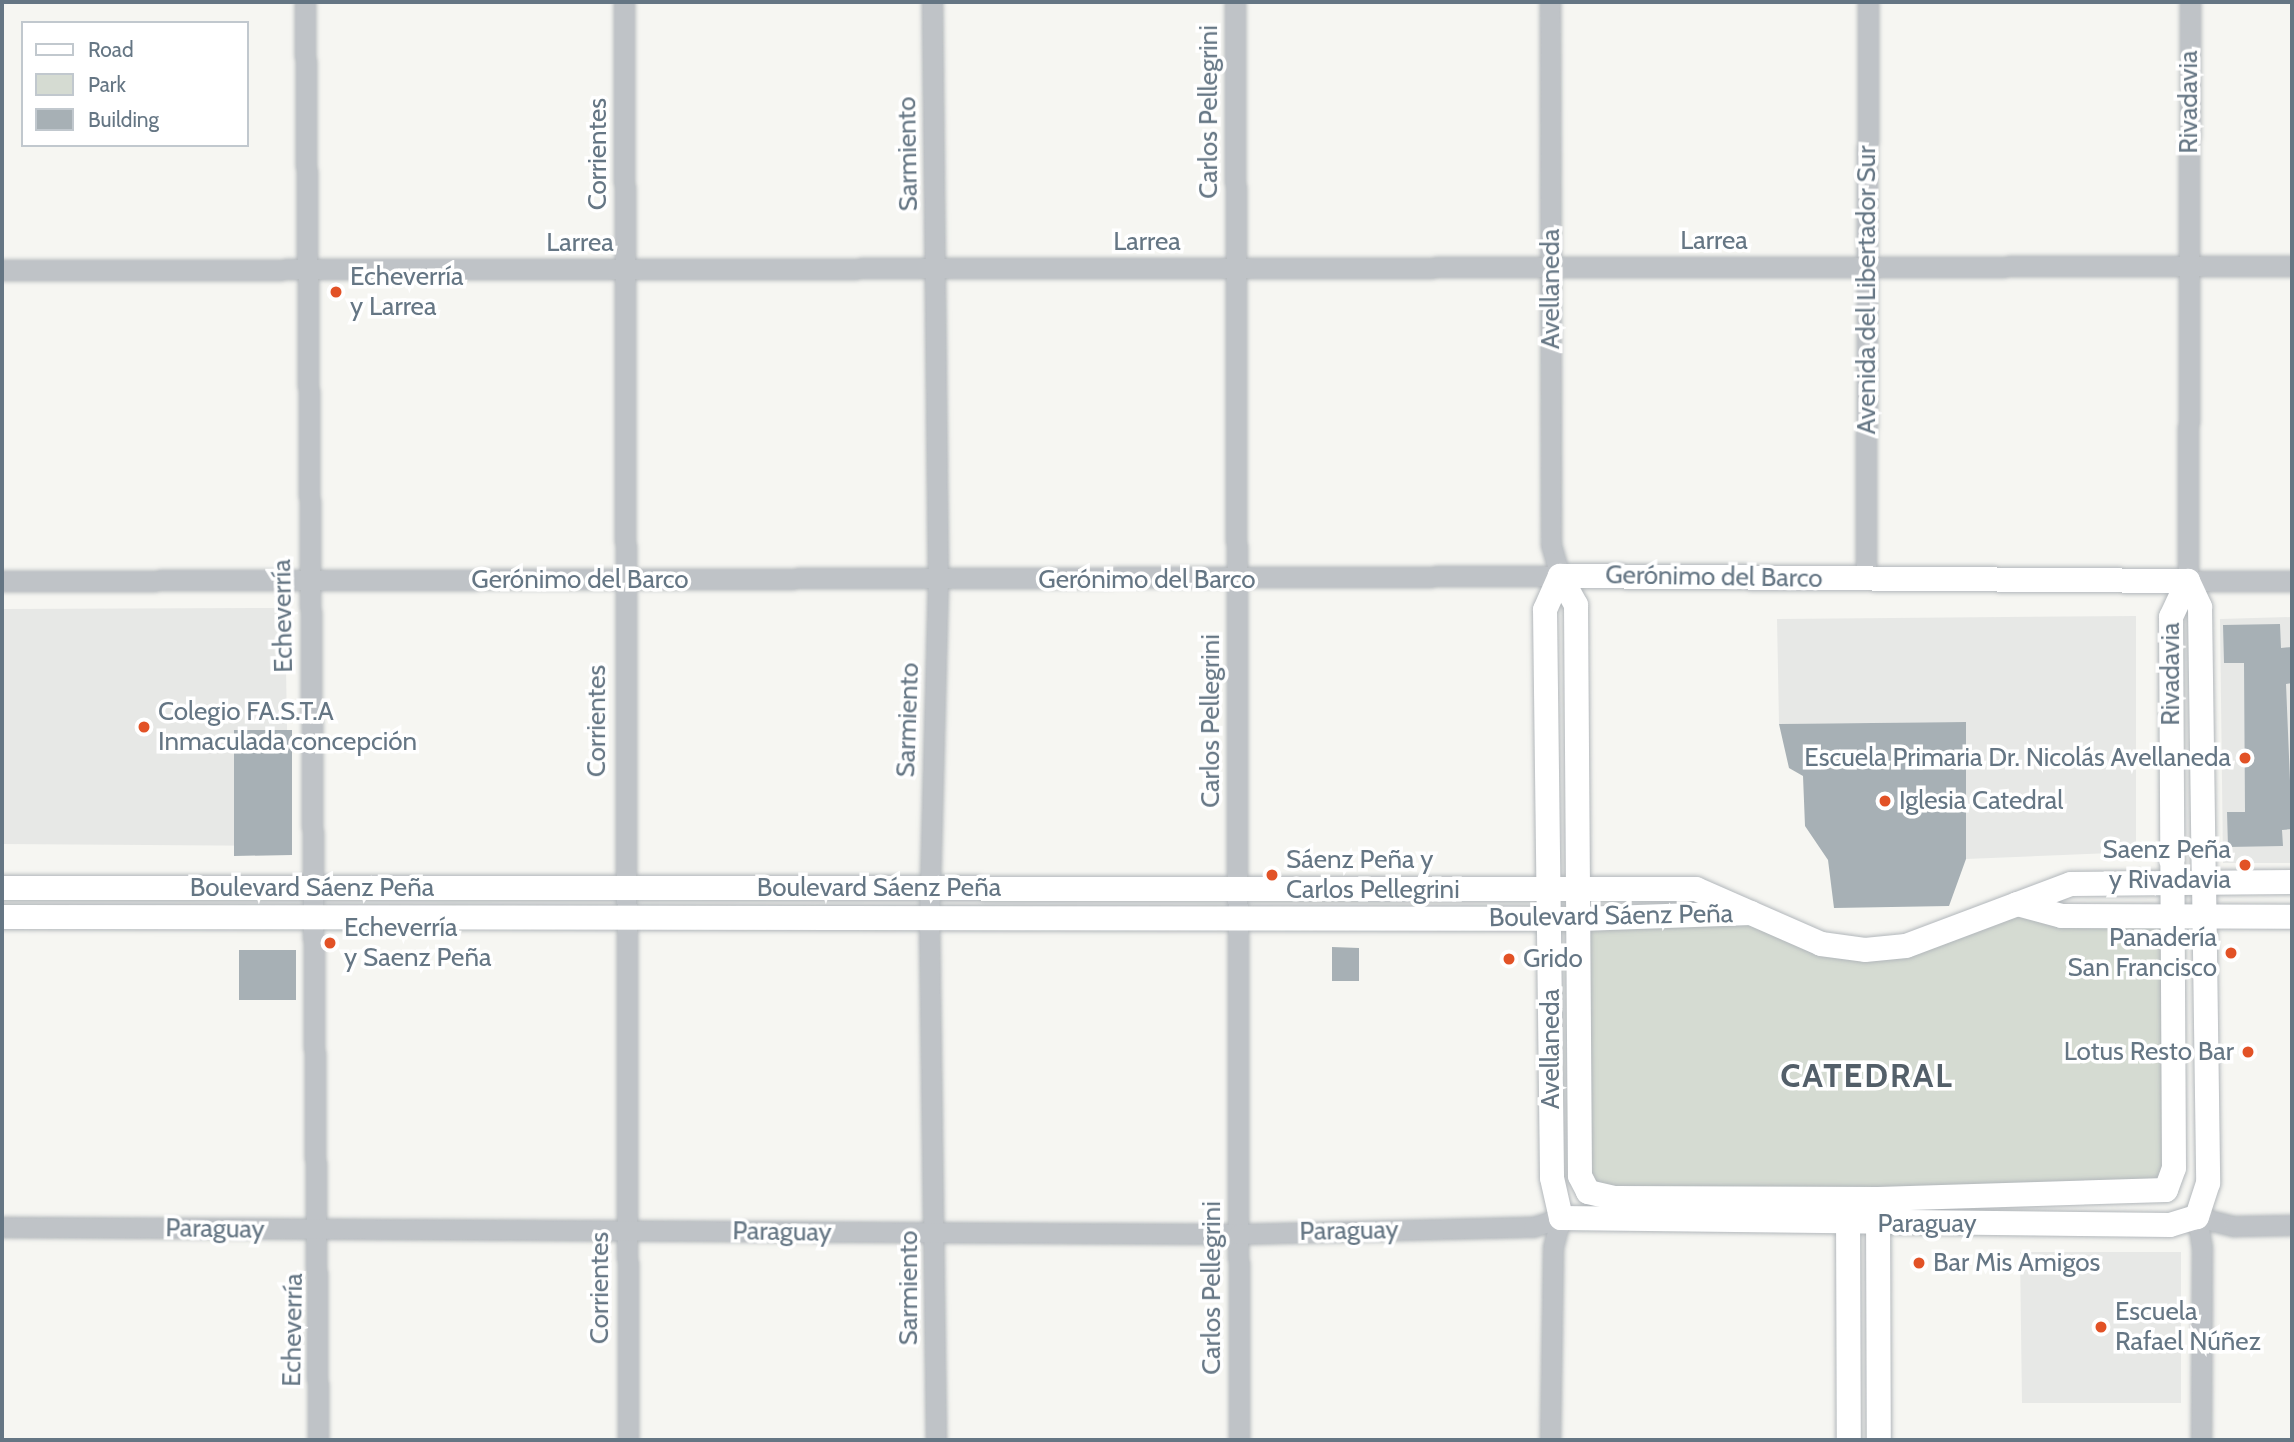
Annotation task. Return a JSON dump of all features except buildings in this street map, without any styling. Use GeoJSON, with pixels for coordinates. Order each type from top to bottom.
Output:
{"type":"FeatureCollection","features":[{"type":"Feature","properties":{"kind":"main road","name":"Gerónimo del Barco"},"geometry":{"type":"LineString","coordinates":[[1560,576],[2188,581]]}},
{"type":"Feature","properties":{"kind":"main road","name":"Avellaneda"},"geometry":{"type":"LineString","coordinates":[[1560,576],[1545,610],[1552,1178],[1561,1218]]}},
{"type":"Feature","properties":{"kind":"main road","name":"Avellaneda"},"geometry":{"type":"LineString","coordinates":[[1560,576],[1576,605],[1581,886],[1580,1176],[1588,1192]]}},
{"type":"Feature","properties":{"kind":"main road","name":"Rivadavia"},"geometry":{"type":"LineString","coordinates":[[2166,1190],[2175,1168],[2172,605],[2188,581]]}},
{"type":"Feature","properties":{"kind":"main road","name":"Rivadavia"},"geometry":{"type":"LineString","coordinates":[[2188,581],[2200,607],[2204,881],[2208,1183],[2197,1217]]}},
{"type":"Feature","properties":{"kind":"main road","name":"Boulevard Sáenz Peña"},"geometry":{"type":"LineString","coordinates":[[2,888],[623,889],[1550,885],[1696,889],[1821,944],[1865,950],[1906,946],[2071,884],[2292,882]]}},
{"type":"Feature","properties":{"kind":"main road"},"geometry":{"type":"LineString","coordinates":[[2017,904],[2062,916],[2292,917]]}},
{"type":"Feature","properties":{"kind":"main road","name":"Boulevard Sáenz Peña"},"geometry":{"type":"LineString","coordinates":[[2,917],[1581,919],[1751,913]]}},
{"type":"Feature","properties":{"kind":"main road"},"geometry":{"type":"LineString","coordinates":[[2166,1190],[2197,1217]]}},
{"type":"Feature","properties":{"kind":"main road","name":"Paraguay"},"geometry":{"type":"LineString","coordinates":[[1561,1218],[1588,1192],[1615,1198],[1878,1199],[2166,1190]]}},
{"type":"Feature","properties":{"kind":"main road"},"geometry":{"type":"LineString","coordinates":[[1848,1198],[1849,1440]]}},
{"type":"Feature","properties":{"kind":"main road"},"geometry":{"type":"LineString","coordinates":[[1878,1199],[1879,1440]]}},
{"type":"Feature","properties":{"kind":"main road","name":"Paraguay"},"geometry":{"type":"LineString","coordinates":[[1561,1218],[1848,1224],[2169,1225],[2197,1217]]}},
{"type":"Feature","properties":{"kind":"street","name":"Echeverría"},"geometry":{"type":"LineString","coordinates":[[305,2],[305,270],[320,1230],[318,1440]]}},
{"type":"Feature","properties":{"kind":"street","name":"Corrientes"},"geometry":{"type":"LineString","coordinates":[[624,2],[622,919],[628,1440]]}},
{"type":"Feature","properties":{"kind":"street","name":"Sarmiento"},"geometry":{"type":"LineString","coordinates":[[932,2],[938,580],[929,919],[936,1440]]}},
{"type":"Feature","properties":{"kind":"street","name":"Carlos Pellegrini"},"geometry":{"type":"LineString","coordinates":[[1235,2],[1239,1440]]}},
{"type":"Feature","properties":{"kind":"street","name":"Avellaneda"},"geometry":{"type":"LineString","coordinates":[[1550,2],[1551,544],[1560,576]]}},
{"type":"Feature","properties":{"kind":"street","name":"Avenida del Libertador Sur"},"geometry":{"type":"LineString","coordinates":[[1866,579],[1868,2]]}},
{"type":"Feature","properties":{"kind":"street","name":"Rivadavia"},"geometry":{"type":"LineString","coordinates":[[2188,581],[2190,2]]}},
{"type":"Feature","properties":{"kind":"street","name":"Larrea"},"geometry":{"type":"LineString","coordinates":[[2,270],[2292,267]]}},
{"type":"Feature","properties":{"kind":"street","name":"Gerónimo del Barco"},"geometry":{"type":"LineString","coordinates":[[2,582],[1237,580],[1560,576]]}},
{"type":"Feature","properties":{"kind":"street","name":"Gerónimo del Barco"},"geometry":{"type":"LineString","coordinates":[[2188,581],[2292,580]]}},
{"type":"Feature","properties":{"kind":"street","name":"Rivadavia"},"geometry":{"type":"LineString","coordinates":[[2197,1217],[2202,1248],[2201,1440]]}},
{"type":"Feature","properties":{"kind":"street","name":"Paraguay"},"geometry":{"type":"LineString","coordinates":[[2197,1217],[2234,1226],[2292,1225]]}},
{"type":"Feature","properties":{"kind":"street","name":"Avellaneda"},"geometry":{"type":"LineString","coordinates":[[1550,1440],[1553,1247],[1561,1218]]}},
{"type":"Feature","properties":{"kind":"street","name":"Paraguay"},"geometry":{"type":"LineString","coordinates":[[2,1227],[1238,1234],[1532,1227],[1561,1218]]}},
{"type":"Feature","properties":{"kind":"shaded area","name":"Colegio FA.S.T.A Inmaculada concepción"},"geometry":{"type":"Polygon","coordinates":[[[285,608],[289,846],[2,844],[2,609],[285,608]]]}},
{"type":"Feature","properties":{"kind":"shaded area"},"geometry":{"type":"Polygon","coordinates":[[[2136,616],[2136,852],[1966,859],[1966,722],[1779,724],[1777,619],[2136,616]]]}},
{"type":"Feature","properties":{"kind":"shaded area"},"geometry":{"type":"Polygon","coordinates":[[[2292,617],[2292,863],[2223,863],[2220,619],[2292,617]]]}},
{"type":"Feature","properties":{"kind":"shaded area","name":"Escuela Rafael Núñez"},"geometry":{"type":"Polygon","coordinates":[[[2020,1252],[2181,1252],[2181,1403],[2022,1403],[2020,1252]]]}},
{"type":"Feature","properties":{"kind":"green space"},"geometry":{"type":"Polygon","coordinates":[[[2017,904],[2172,915],[2172,1183],[1588,1192],[1581,919],[1751,913],[1865,950],[2017,904]]]}},
{"type":"Feature","properties":{"kind":"place","name":"Echeverría y Larrea"},"geometry":{"type":"Point","coordinates":[336,292]}},
{"type":"Feature","properties":{"kind":"place","name":"Colegio FA.S.T.A Inmaculada concepción"},"geometry":{"type":"Point","coordinates":[144,727]}},
{"type":"Feature","properties":{"kind":"place","name":"Escuela Primaria Dr. Nicolás Avellaneda"},"geometry":{"type":"Point","coordinates":[2245,758]}},
{"type":"Feature","properties":{"kind":"place","name":"Iglesia Catedral"},"geometry":{"type":"Point","coordinates":[1885,801]}},
{"type":"Feature","properties":{"kind":"place","name":"Saenz Peña y Rivadavia"},"geometry":{"type":"Point","coordinates":[2245,865]}},
{"type":"Feature","properties":{"kind":"place","name":"Sáenz Peña y Carlos Pellegrini"},"geometry":{"type":"Point","coordinates":[1272,875]}},
{"type":"Feature","properties":{"kind":"place","name":"Echeverría y Saenz Peña"},"geometry":{"type":"Point","coordinates":[330,943]}},
{"type":"Feature","properties":{"kind":"place","name":"Panadería San Francisco"},"geometry":{"type":"Point","coordinates":[2231,953]}},
{"type":"Feature","properties":{"kind":"place","name":"Grido"},"geometry":{"type":"Point","coordinates":[1509,959]}},
{"type":"Feature","properties":{"kind":"place","name":"Lotus Resto Bar"},"geometry":{"type":"Point","coordinates":[2248,1052]}},
{"type":"Feature","properties":{"kind":"place","name":"Bar Mis Amigos"},"geometry":{"type":"Point","coordinates":[1919,1263]}},
{"type":"Feature","properties":{"kind":"place","name":"Escuela Rafael Núñez"},"geometry":{"type":"Point","coordinates":[2101,1327]}},
{"type":"Feature","properties":{"kind":"district","name":"CATEDRAL"},"geometry":{"type":"Point","coordinates":[1867,1076]}}]}
